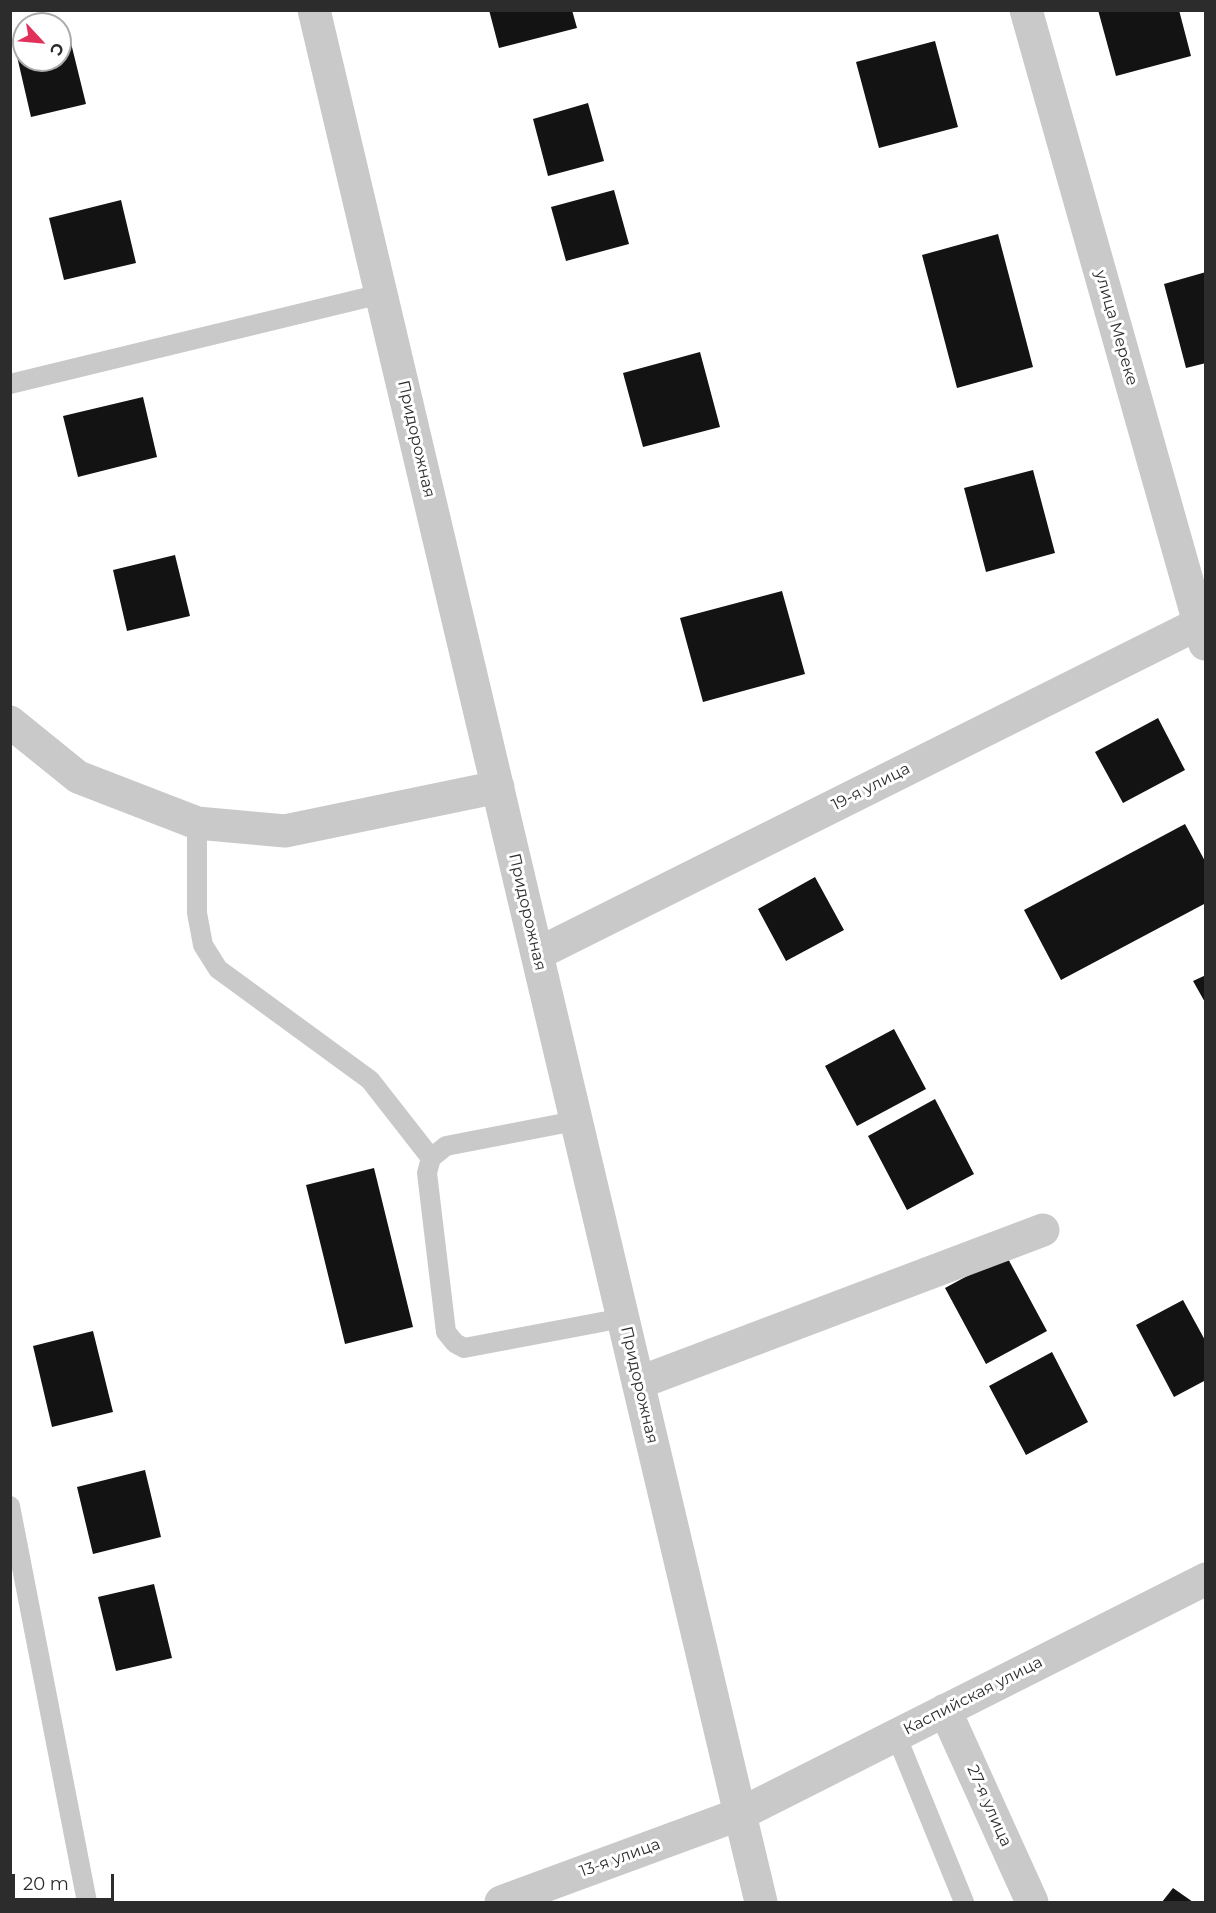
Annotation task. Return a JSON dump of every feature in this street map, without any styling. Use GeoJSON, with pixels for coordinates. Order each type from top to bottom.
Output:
{"type":"FeatureCollection","features":[{"type":"Feature","properties":{"kind":"street","name":"Придорожная"},"geometry":{"type":"LineString","coordinates":[[314,10],[761,1902]]}},
{"type":"Feature","properties":{"kind":"street","name":"улица Мереке"},"geometry":{"type":"LineString","coordinates":[[1026,10],[1204,630]]}},
{"type":"Feature","properties":{"kind":"street","name":"19-я улица"},"geometry":{"type":"LineString","coordinates":[[537,954],[1204,630]]}},
{"type":"Feature","properties":{"kind":"street"},"geometry":{"type":"LineString","coordinates":[[10,722],[78,777],[197,824],[285,831],[498,787]]}},
{"type":"Feature","properties":{"kind":"street"},"geometry":{"type":"LineString","coordinates":[[638,1383],[1043,1230]]}},
{"type":"Feature","properties":{"kind":"street","name":"Каспийская улица"},"geometry":{"type":"LineString","coordinates":[[740,1814],[1206,1579]]}},
{"type":"Feature","properties":{"kind":"street","name":"27-я улица"},"geometry":{"type":"LineString","coordinates":[[945,1710],[1032,1902]]}},
{"type":"Feature","properties":{"kind":"street","name":"13-я улица"},"geometry":{"type":"LineString","coordinates":[[501,1902],[740,1814]]}},
{"type":"Feature","properties":{"kind":"lane"},"geometry":{"type":"LineString","coordinates":[[10,384],[381,294]]}},
{"type":"Feature","properties":{"kind":"lane"},"geometry":{"type":"LineString","coordinates":[[197,824],[197,913],[203,945],[218,969],[370,1080],[431,1158]]}},
{"type":"Feature","properties":{"kind":"lane"},"geometry":{"type":"LineString","coordinates":[[575,1121],[446,1146],[431,1158],[428,1173],[446,1332],[455,1343],[464,1348],[622,1318]]}},
{"type":"Feature","properties":{"kind":"lane"},"geometry":{"type":"LineString","coordinates":[[10,1506],[87,1902]]}},
{"type":"Feature","properties":{"kind":"lane"},"geometry":{"type":"LineString","coordinates":[[896,1735],[964,1902]]}},
{"type":"Feature","properties":{"kind":"building"},"geometry":{"type":"Polygon","coordinates":[[[489,10],[572,10],[577,28],[499,48],[489,10]]]}},
{"type":"Feature","properties":{"kind":"building"},"geometry":{"type":"Polygon","coordinates":[[[1098,10],[1179,10],[1191,56],[1116,76],[1098,10]]]}},
{"type":"Feature","properties":{"kind":"building"},"geometry":{"type":"Polygon","coordinates":[[[935,41],[958,127],[879,148],[856,62],[935,41]]]}},
{"type":"Feature","properties":{"kind":"building"},"geometry":{"type":"Polygon","coordinates":[[[72,47],[86,104],[31,117],[21,72],[72,72],[72,47]]]}},
{"type":"Feature","properties":{"kind":"building"},"geometry":{"type":"Polygon","coordinates":[[[588,103],[604,161],[548,176],[533,119],[588,103]]]}},
{"type":"Feature","properties":{"kind":"building"},"geometry":{"type":"Polygon","coordinates":[[[614,190],[629,244],[566,261],[551,207],[614,190]]]}},
{"type":"Feature","properties":{"kind":"building"},"geometry":{"type":"Polygon","coordinates":[[[121,200],[136,263],[64,280],[49,218],[121,200]]]}},
{"type":"Feature","properties":{"kind":"building"},"geometry":{"type":"Polygon","coordinates":[[[998,234],[1033,367],[957,388],[922,255],[998,234]]]}},
{"type":"Feature","properties":{"kind":"building"},"geometry":{"type":"Polygon","coordinates":[[[1206,272],[1206,363],[1186,368],[1164,284],[1206,272]]]}},
{"type":"Feature","properties":{"kind":"building"},"geometry":{"type":"Polygon","coordinates":[[[700,352],[720,427],[643,447],[623,373],[700,352]]]}},
{"type":"Feature","properties":{"kind":"building"},"geometry":{"type":"Polygon","coordinates":[[[143,397],[157,457],[78,477],[63,416],[143,397]]]}},
{"type":"Feature","properties":{"kind":"building"},"geometry":{"type":"Polygon","coordinates":[[[1033,470],[1055,553],[986,572],[964,488],[1033,470]]]}},
{"type":"Feature","properties":{"kind":"building"},"geometry":{"type":"Polygon","coordinates":[[[175,555],[190,616],[127,631],[113,570],[175,555]]]}},
{"type":"Feature","properties":{"kind":"building"},"geometry":{"type":"Polygon","coordinates":[[[782,591],[805,674],[703,702],[680,618],[782,591]]]}},
{"type":"Feature","properties":{"kind":"building"},"geometry":{"type":"Polygon","coordinates":[[[1158,718],[1185,770],[1123,803],[1095,752],[1158,718]]]}},
{"type":"Feature","properties":{"kind":"building"},"geometry":{"type":"Polygon","coordinates":[[[1185,824],[1206,863],[1206,903],[1061,980],[1024,910],[1185,824]]]}},
{"type":"Feature","properties":{"kind":"building"},"geometry":{"type":"Polygon","coordinates":[[[815,877],[844,930],[786,961],[758,909],[815,877]]]}},
{"type":"Feature","properties":{"kind":"building"},"geometry":{"type":"Polygon","coordinates":[[[1206,975],[1206,1004],[1193,981],[1206,975]]]}},
{"type":"Feature","properties":{"kind":"building"},"geometry":{"type":"Polygon","coordinates":[[[894,1029],[926,1089],[857,1126],[825,1066],[894,1029]]]}},
{"type":"Feature","properties":{"kind":"building"},"geometry":{"type":"Polygon","coordinates":[[[935,1099],[974,1174],[907,1210],[868,1136],[935,1099]]]}},
{"type":"Feature","properties":{"kind":"building"},"geometry":{"type":"Polygon","coordinates":[[[374,1168],[413,1327],[345,1344],[306,1185],[374,1168]]]}},
{"type":"Feature","properties":{"kind":"building"},"geometry":{"type":"Polygon","coordinates":[[[1006,1255],[1047,1331],[986,1364],[945,1288],[1006,1255]]]}},
{"type":"Feature","properties":{"kind":"building"},"geometry":{"type":"Polygon","coordinates":[[[1183,1300],[1206,1342],[1206,1380],[1174,1397],[1136,1325],[1183,1300]]]}},
{"type":"Feature","properties":{"kind":"building"},"geometry":{"type":"Polygon","coordinates":[[[93,1331],[113,1412],[52,1427],[33,1346],[93,1331]]]}},
{"type":"Feature","properties":{"kind":"building"},"geometry":{"type":"Polygon","coordinates":[[[1052,1352],[1088,1422],[1026,1455],[989,1386],[1052,1352]]]}},
{"type":"Feature","properties":{"kind":"building"},"geometry":{"type":"Polygon","coordinates":[[[145,1470],[161,1537],[93,1554],[77,1487],[145,1470]]]}},
{"type":"Feature","properties":{"kind":"building"},"geometry":{"type":"Polygon","coordinates":[[[154,1584],[172,1658],[116,1671],[98,1597],[154,1584]]]}},
{"type":"Feature","properties":{"kind":"building"},"geometry":{"type":"Polygon","coordinates":[[[1173,1888],[1193,1902],[1162,1902],[1173,1888]]]}}]}
